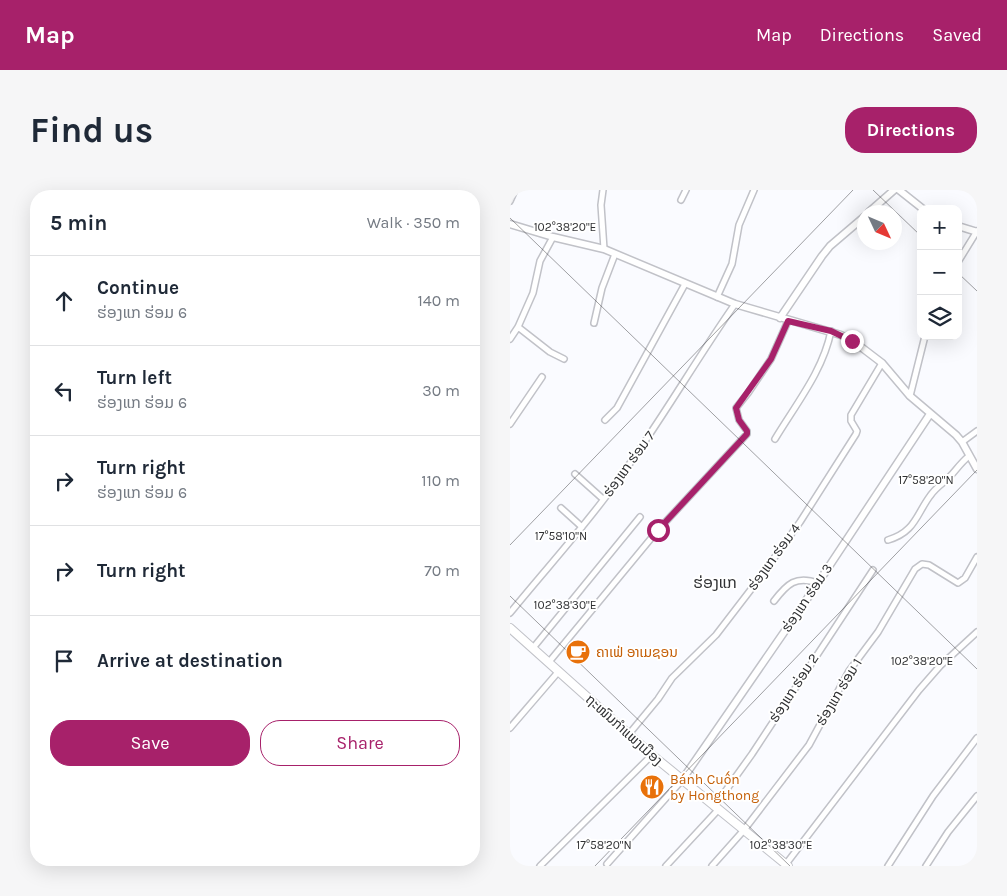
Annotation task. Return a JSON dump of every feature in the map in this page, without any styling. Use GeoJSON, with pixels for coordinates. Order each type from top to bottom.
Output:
{"type":"FeatureCollection","features":[{"type":"Feature","properties":{"kind":"main road","name":"ຖະໜົນກຳແພງເມືອງ"},"geometry":{"type":"LineString","coordinates":[[510,628],[652,755],[787,865]]}},
{"type":"Feature","properties":{"kind":"street"},"geometry":{"type":"LineString","coordinates":[[510,201],[516,190]]}},
{"type":"Feature","properties":{"kind":"street"},"geometry":{"type":"LineString","coordinates":[[603,190],[601,205],[604,249]]}},
{"type":"Feature","properties":{"kind":"street"},"geometry":{"type":"LineString","coordinates":[[681,200],[686,190]]}},
{"type":"Feature","properties":{"kind":"street"},"geometry":{"type":"LineString","coordinates":[[716,297],[732,264],[739,225],[754,190]]}},
{"type":"Feature","properties":{"kind":"street"},"geometry":{"type":"LineString","coordinates":[[877,205],[894,190]]}},
{"type":"Feature","properties":{"kind":"street"},"geometry":{"type":"LineString","coordinates":[[899,190],[918,205]]}},
{"type":"Feature","properties":{"kind":"street"},"geometry":{"type":"LineString","coordinates":[[780,318],[830,246],[857,223]]}},
{"type":"Feature","properties":{"kind":"street"},"geometry":{"type":"LineString","coordinates":[[510,224],[553,237],[604,249],[735,304],[788,321],[831,331],[861,347],[882,363],[910,396],[962,442],[976,465]]}},
{"type":"Feature","properties":{"kind":"street"},"geometry":{"type":"LineString","coordinates":[[962,227],[977,231],[962,255]]}},
{"type":"Feature","properties":{"kind":"street"},"geometry":{"type":"LineString","coordinates":[[510,339],[518,327],[533,294],[540,261],[553,237]]}},
{"type":"Feature","properties":{"kind":"street"},"geometry":{"type":"LineString","coordinates":[[594,323],[602,288],[615,254]]}},
{"type":"Feature","properties":{"kind":"street"},"geometry":{"type":"LineString","coordinates":[[605,420],[617,408],[685,284]]}},
{"type":"Feature","properties":{"kind":"street","name":"ຮ່ອງແກ ຮ່ອມ 7"},"geometry":{"type":"LineString","coordinates":[[510,613],[604,499],[654,430],[706,345],[735,304]]}},
{"type":"Feature","properties":{"kind":"street"},"geometry":{"type":"LineString","coordinates":[[549,662],[658,530],[747,434],[736,408],[771,359],[788,321]]}},
{"type":"Feature","properties":{"kind":"street"},"geometry":{"type":"LineString","coordinates":[[518,327],[550,352],[564,359]]}},
{"type":"Feature","properties":{"kind":"street"},"geometry":{"type":"LineString","coordinates":[[775,439],[821,364],[831,331]]}},
{"type":"Feature","properties":{"kind":"street"},"geometry":{"type":"LineString","coordinates":[[910,396],[924,340]]}},
{"type":"Feature","properties":{"kind":"street","name":"ຮ່ອງແກ ຮ່ອມ 4"},"geometry":{"type":"LineString","coordinates":[[629,734],[658,699],[672,678],[716,635],[800,522],[856,434],[857,430],[851,421],[851,415],[882,363]]}},
{"type":"Feature","properties":{"kind":"street"},"geometry":{"type":"LineString","coordinates":[[511,420],[542,377]]}},
{"type":"Feature","properties":{"kind":"street","name":"ຮ່ອງແກ ຮ່ອມ 3"},"geometry":{"type":"LineString","coordinates":[[682,780],[818,583],[930,414]]}},
{"type":"Feature","properties":{"kind":"street"},"geometry":{"type":"LineString","coordinates":[[962,442],[977,431]]}},
{"type":"Feature","properties":{"kind":"street"},"geometry":{"type":"LineString","coordinates":[[888,540],[898,537],[912,526],[936,488],[969,456]]}},
{"type":"Feature","properties":{"kind":"street"},"geometry":{"type":"LineString","coordinates":[[575,474],[604,499]]}},
{"type":"Feature","properties":{"kind":"street"},"geometry":{"type":"LineString","coordinates":[[561,508],[582,527]]}},
{"type":"Feature","properties":{"kind":"street"},"geometry":{"type":"LineString","coordinates":[[533,648],[640,518]]}},
{"type":"Feature","properties":{"kind":"street","name":"ຮ່ອງແກ ຮ່ອມ 1"},"geometry":{"type":"LineString","coordinates":[[744,830],[808,745],[849,672],[878,632],[916,569],[922,564],[929,565],[958,583],[968,576],[977,558]]}},
{"type":"Feature","properties":{"kind":"street","name":"ຮ່ອງແກ ຮ່ອມ 2"},"geometry":{"type":"LineString","coordinates":[[666,866],[716,808],[873,570]]}},
{"type":"Feature","properties":{"kind":"street"},"geometry":{"type":"LineString","coordinates":[[774,601],[784,588],[795,582],[807,579],[818,583]]}},
{"type":"Feature","properties":{"kind":"street"},"geometry":{"type":"LineString","coordinates":[[787,865],[919,690],[940,666],[977,632]]}},
{"type":"Feature","properties":{"kind":"street"},"geometry":{"type":"LineString","coordinates":[[510,728],[559,672]]}},
{"type":"Feature","properties":{"kind":"street"},"geometry":{"type":"LineString","coordinates":[[888,866],[933,796],[977,738]]}},
{"type":"Feature","properties":{"kind":"street"},"geometry":{"type":"LineString","coordinates":[[540,866],[652,755]]}},
{"type":"Feature","properties":{"kind":"street"},"geometry":{"type":"LineString","coordinates":[[608,864],[682,780]]}},
{"type":"Feature","properties":{"kind":"street"},"geometry":{"type":"LineString","coordinates":[[926,866],[948,832],[977,796]]}},
{"type":"Feature","properties":{"kind":"street"},"geometry":{"type":"LineString","coordinates":[[712,866],[744,830]]}},
{"type":"Feature","properties":{"kind":"place","name":"ຄາເຟ່ ອາເມຊອນ"},"geometry":{"type":"Point","coordinates":[578,652]}},
{"type":"Feature","properties":{"kind":"place","name":"Bánh Cuốn by Hongthong"},"geometry":{"type":"Point","coordinates":[652,787]}},
{"type":"Feature","properties":{"kind":"district","name":"ຮ່ອງແກ"},"geometry":{"type":"Point","coordinates":[715,582]}},
{"type":"Feature","properties":{"kind":"route"},"geometry":{"type":"LineString","coordinates":[[658,530],[747,434],[739,420],[736,408],[771,359],[788,321],[831,331],[852,341]]}}]}
